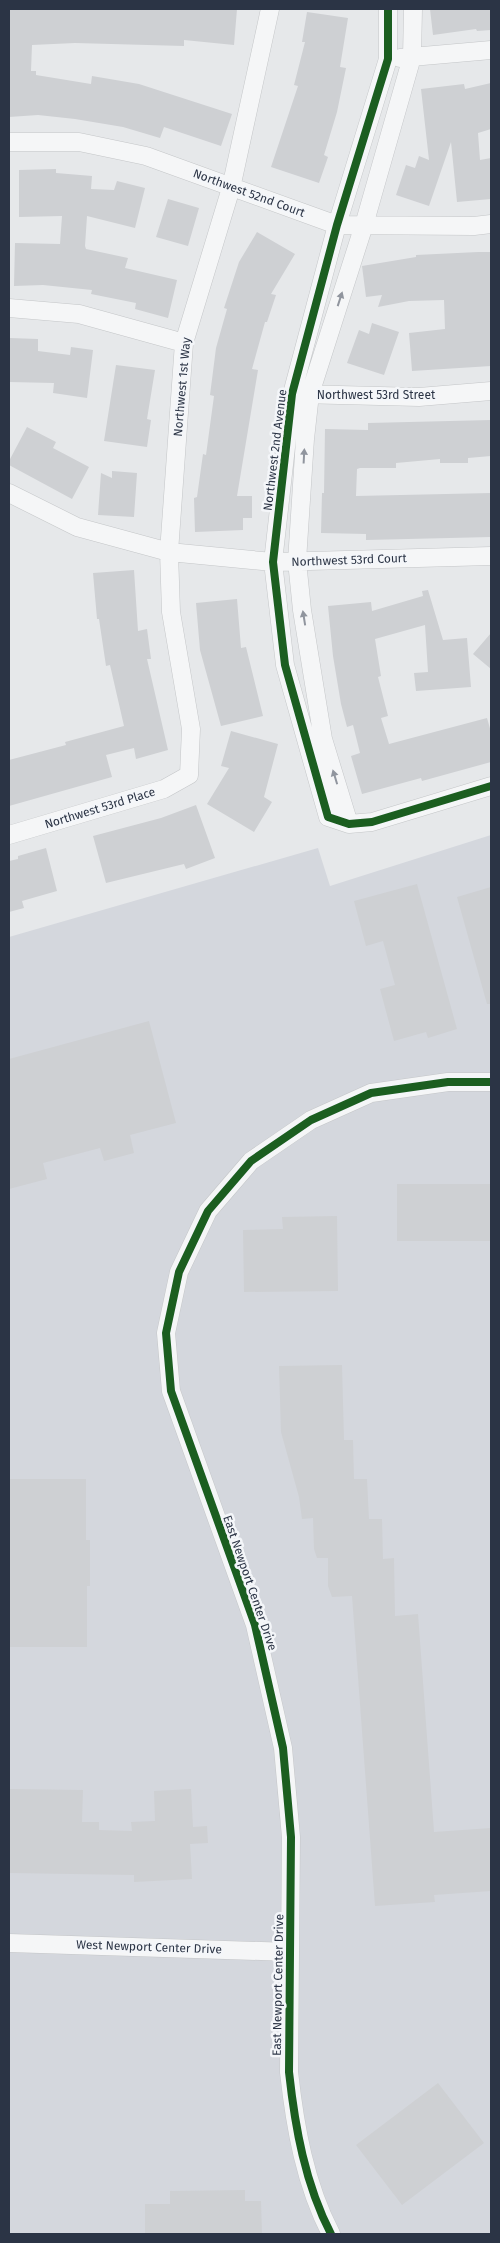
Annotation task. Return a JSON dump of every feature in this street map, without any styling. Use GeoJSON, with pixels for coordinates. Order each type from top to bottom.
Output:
{"type":"FeatureCollection","features":[{"type":"Feature","properties":{"kind":"street","name":"Northwest 1st Way"},"geometry":{"type":"LineString","coordinates":[[189,775],[191,728],[171,612],[169,552],[184,343],[231,188],[270,9]]}},
{"type":"Feature","properties":{"kind":"street","name":"Northwest 2nd Avenue"},"geometry":{"type":"LineString","coordinates":[[349,824],[328,817],[285,665],[272,562],[292,394],[337,225],[388,59],[388,9]]}},
{"type":"Feature","properties":{"kind":"street"},"geometry":{"type":"LineString","coordinates":[[412,9],[412,57],[364,225],[310,394],[304,439],[297,561],[302,610],[324,739],[349,824],[372,822],[491,786]]}},
{"type":"Feature","properties":{"kind":"street"},"geometry":{"type":"LineString","coordinates":[[388,59],[491,50]]}},
{"type":"Feature","properties":{"kind":"street","name":"Northwest 52nd Court"},"geometry":{"type":"LineString","coordinates":[[9,142],[79,142],[146,156],[337,225],[474,226],[491,224]]}},
{"type":"Feature","properties":{"kind":"street"},"geometry":{"type":"LineString","coordinates":[[9,308],[79,314],[184,343]]}},
{"type":"Feature","properties":{"kind":"street","name":"Northwest 53rd Street"},"geometry":{"type":"LineString","coordinates":[[292,394],[420,397],[491,391]]}},
{"type":"Feature","properties":{"kind":"street","name":"Northwest 53rd Court"},"geometry":{"type":"LineString","coordinates":[[9,493],[77,527],[169,552],[272,562],[491,556]]}},
{"type":"Feature","properties":{"kind":"street","name":"Northwest 53rd Place"},"geometry":{"type":"LineString","coordinates":[[9,835],[164,789],[189,775]]}},
{"type":"Feature","properties":{"kind":"street","name":"East Newport Center Drive"},"geometry":{"type":"LineString","coordinates":[[331,2234],[307,2174],[293,2104],[288,2041],[291,1837],[283,1748],[255,1626],[171,1391],[166,1333],[179,1272],[208,1211],[251,1161],[311,1120],[371,1093],[448,1082],[491,1082]]}},
{"type":"Feature","properties":{"kind":"street","name":"West Newport Center Drive"},"geometry":{"type":"LineString","coordinates":[[9,1943],[290,1952]]}},
{"type":"Feature","properties":{"kind":"shaded area"},"geometry":{"type":"Polygon","coordinates":[[[491,835],[491,2234],[9,2234],[9,937],[318,848],[330,886],[491,835]]]}},
{"type":"Feature","properties":{"kind":"building"},"geometry":{"type":"Polygon","coordinates":[[[9,9],[237,9],[234,45],[184,40],[184,46],[75,43],[32,45],[31,71],[36,71],[36,75],[91,84],[92,76],[139,84],[232,114],[221,146],[164,127],[160,138],[123,127],[75,119],[38,115],[9,117],[9,9]]]}},
{"type":"Feature","properties":{"kind":"building"},"geometry":{"type":"Polygon","coordinates":[[[430,9],[491,9],[491,30],[477,31],[476,29],[433,35],[430,9]]]}},
{"type":"Feature","properties":{"kind":"building"},"geometry":{"type":"Polygon","coordinates":[[[307,12],[348,18],[340,67],[346,68],[337,112],[324,155],[328,157],[319,183],[271,167],[298,86],[294,85],[305,42],[302,42],[307,12]]]}},
{"type":"Feature","properties":{"kind":"building"},"geometry":{"type":"Polygon","coordinates":[[[491,83],[491,129],[478,133],[480,160],[491,158],[491,199],[457,202],[451,142],[429,206],[396,195],[406,165],[415,168],[419,156],[429,160],[421,89],[464,84],[465,89],[491,83]]]}},
{"type":"Feature","properties":{"kind":"building"},"geometry":{"type":"Polygon","coordinates":[[[56,169],[56,173],[92,176],[91,189],[114,190],[117,181],[145,188],[135,228],[87,216],[85,246],[86,249],[128,258],[125,268],[177,280],[168,318],[135,309],[136,303],[91,294],[92,290],[43,285],[14,286],[15,243],[60,244],[62,216],[19,217],[19,170],[56,169]]]}},
{"type":"Feature","properties":{"kind":"building"},"geometry":{"type":"Polygon","coordinates":[[[168,199],[199,208],[188,246],[156,237],[168,199]]]}},
{"type":"Feature","properties":{"kind":"building"},"geometry":{"type":"Polygon","coordinates":[[[257,232],[295,254],[271,294],[276,295],[267,322],[265,322],[252,369],[258,370],[237,496],[252,496],[252,518],[243,518],[243,530],[195,532],[194,498],[197,497],[203,454],[206,455],[214,396],[210,395],[216,348],[227,309],[224,308],[239,262],[257,232]]]}},
{"type":"Feature","properties":{"kind":"building"},"geometry":{"type":"Polygon","coordinates":[[[491,252],[491,366],[412,371],[409,333],[445,329],[444,300],[409,301],[378,307],[382,295],[366,297],[362,266],[416,257],[416,255],[491,252]]]}},
{"type":"Feature","properties":{"kind":"building"},"geometry":{"type":"Polygon","coordinates":[[[372,323],[399,332],[384,375],[347,363],[359,330],[369,334],[372,323]]]}},
{"type":"Feature","properties":{"kind":"building"},"geometry":{"type":"Polygon","coordinates":[[[10,338],[38,339],[38,351],[70,355],[71,347],[93,350],[87,398],[53,393],[54,383],[9,382],[10,338]]]}},
{"type":"Feature","properties":{"kind":"building"},"geometry":{"type":"Polygon","coordinates":[[[116,365],[155,370],[147,419],[151,420],[147,447],[104,441],[116,365]]]}},
{"type":"Feature","properties":{"kind":"building"},"geometry":{"type":"Polygon","coordinates":[[[491,420],[491,456],[468,458],[468,463],[440,463],[440,459],[396,463],[396,468],[360,468],[357,469],[356,496],[491,493],[491,537],[366,540],[366,534],[321,533],[325,429],[368,430],[368,423],[491,420]]]}},
{"type":"Feature","properties":{"kind":"building"},"geometry":{"type":"Polygon","coordinates":[[[27,427],[56,442],[53,448],[89,467],[72,499],[9,465],[9,461],[27,427]]]}},
{"type":"Feature","properties":{"kind":"building"},"geometry":{"type":"Polygon","coordinates":[[[112,471],[137,473],[134,517],[98,515],[101,473],[112,478],[112,471]]]}},
{"type":"Feature","properties":{"kind":"building"},"geometry":{"type":"Polygon","coordinates":[[[134,570],[138,631],[147,629],[151,659],[147,659],[168,750],[136,759],[134,748],[106,755],[112,777],[9,806],[9,760],[66,745],[65,742],[124,726],[110,665],[106,666],[99,619],[97,619],[93,573],[134,570]]]}},
{"type":"Feature","properties":{"kind":"building"},"geometry":{"type":"Polygon","coordinates":[[[428,590],[443,640],[467,638],[471,687],[416,691],[414,673],[428,672],[425,625],[375,639],[381,676],[378,677],[388,716],[381,718],[389,744],[487,718],[491,732],[491,762],[422,781],[421,778],[362,794],[351,756],[360,753],[353,725],[347,727],[341,704],[333,656],[328,606],[371,602],[372,611],[423,596],[422,591],[428,590]]]}},
{"type":"Feature","properties":{"kind":"building"},"geometry":{"type":"Polygon","coordinates":[[[237,599],[241,648],[246,647],[263,716],[221,726],[200,650],[196,603],[237,599]]]}},
{"type":"Feature","properties":{"kind":"building"},"geometry":{"type":"Polygon","coordinates":[[[491,633],[491,669],[473,654],[491,633]]]}},
{"type":"Feature","properties":{"kind":"building"},"geometry":{"type":"Polygon","coordinates":[[[231,731],[278,744],[264,797],[272,802],[254,832],[207,804],[229,768],[221,766],[231,731]]]}},
{"type":"Feature","properties":{"kind":"building"},"geometry":{"type":"Polygon","coordinates":[[[196,805],[215,858],[186,869],[184,864],[106,883],[93,836],[161,818],[196,805]]]}},
{"type":"Feature","properties":{"kind":"building"},"geometry":{"type":"Polygon","coordinates":[[[46,848],[57,891],[22,901],[24,908],[9,912],[9,861],[18,859],[18,856],[46,848]]]}},
{"type":"Feature","properties":{"kind":"building"},"geometry":{"type":"Polygon","coordinates":[[[417,884],[457,1029],[428,1038],[426,1032],[394,1041],[380,989],[395,985],[383,941],[366,946],[354,901],[417,884]]]}},
{"type":"Feature","properties":{"kind":"building"},"geometry":{"type":"Polygon","coordinates":[[[491,887],[491,1004],[487,1004],[457,897],[491,887]]]}},
{"type":"Feature","properties":{"kind":"building"},"geometry":{"type":"Polygon","coordinates":[[[149,1021],[176,1123],[130,1135],[134,1153],[104,1161],[100,1148],[43,1163],[47,1179],[9,1189],[9,1059],[149,1021]]]}},
{"type":"Feature","properties":{"kind":"building"},"geometry":{"type":"Polygon","coordinates":[[[397,1184],[491,1184],[491,1241],[397,1241],[397,1184]]]}},
{"type":"Feature","properties":{"kind":"building"},"geometry":{"type":"Polygon","coordinates":[[[337,1216],[338,1291],[244,1292],[243,1230],[283,1229],[282,1217],[337,1216]]]}},
{"type":"Feature","properties":{"kind":"building"},"geometry":{"type":"Polygon","coordinates":[[[342,1365],[344,1440],[353,1440],[354,1479],[367,1479],[369,1519],[382,1519],[383,1559],[394,1558],[395,1616],[418,1614],[434,1832],[491,1828],[491,1891],[434,1895],[435,1902],[375,1906],[352,1596],[332,1597],[328,1586],[328,1558],[317,1558],[314,1549],[313,1518],[302,1519],[299,1497],[281,1432],[279,1366],[342,1365]]]}},
{"type":"Feature","properties":{"kind":"building"},"geometry":{"type":"Polygon","coordinates":[[[9,1479],[86,1479],[86,1540],[90,1540],[90,1586],[87,1586],[87,1647],[9,1647],[9,1479]]]}},
{"type":"Feature","properties":{"kind":"building"},"geometry":{"type":"Polygon","coordinates":[[[9,1789],[83,1790],[82,1822],[99,1822],[99,1830],[132,1831],[131,1822],[155,1821],[154,1791],[191,1789],[193,1827],[207,1826],[208,1843],[190,1844],[192,1879],[134,1882],[134,1875],[9,1873],[9,1789]]]}},
{"type":"Feature","properties":{"kind":"building"},"geometry":{"type":"Polygon","coordinates":[[[438,2083],[484,2143],[402,2205],[356,2145],[438,2083]]]}},
{"type":"Feature","properties":{"kind":"building"},"geometry":{"type":"Polygon","coordinates":[[[245,2190],[245,2201],[261,2201],[262,2234],[145,2234],[145,2204],[170,2204],[170,2191],[245,2190]]]}},
{"type":"Feature","properties":{"kind":"cycle path"},"geometry":{"type":"LineString","coordinates":[[388,9],[388,59],[337,225],[292,394],[273,562],[285,665],[328,817],[349,824],[372,822],[491,786]]}},
{"type":"Feature","properties":{"kind":"cycle path"},"geometry":{"type":"LineString","coordinates":[[331,2234],[314,2195],[302,2155],[289,2072],[291,1837],[283,1748],[255,1625],[171,1391],[166,1333],[179,1272],[208,1211],[251,1161],[311,1120],[371,1093],[448,1082],[491,1082]]}}]}
